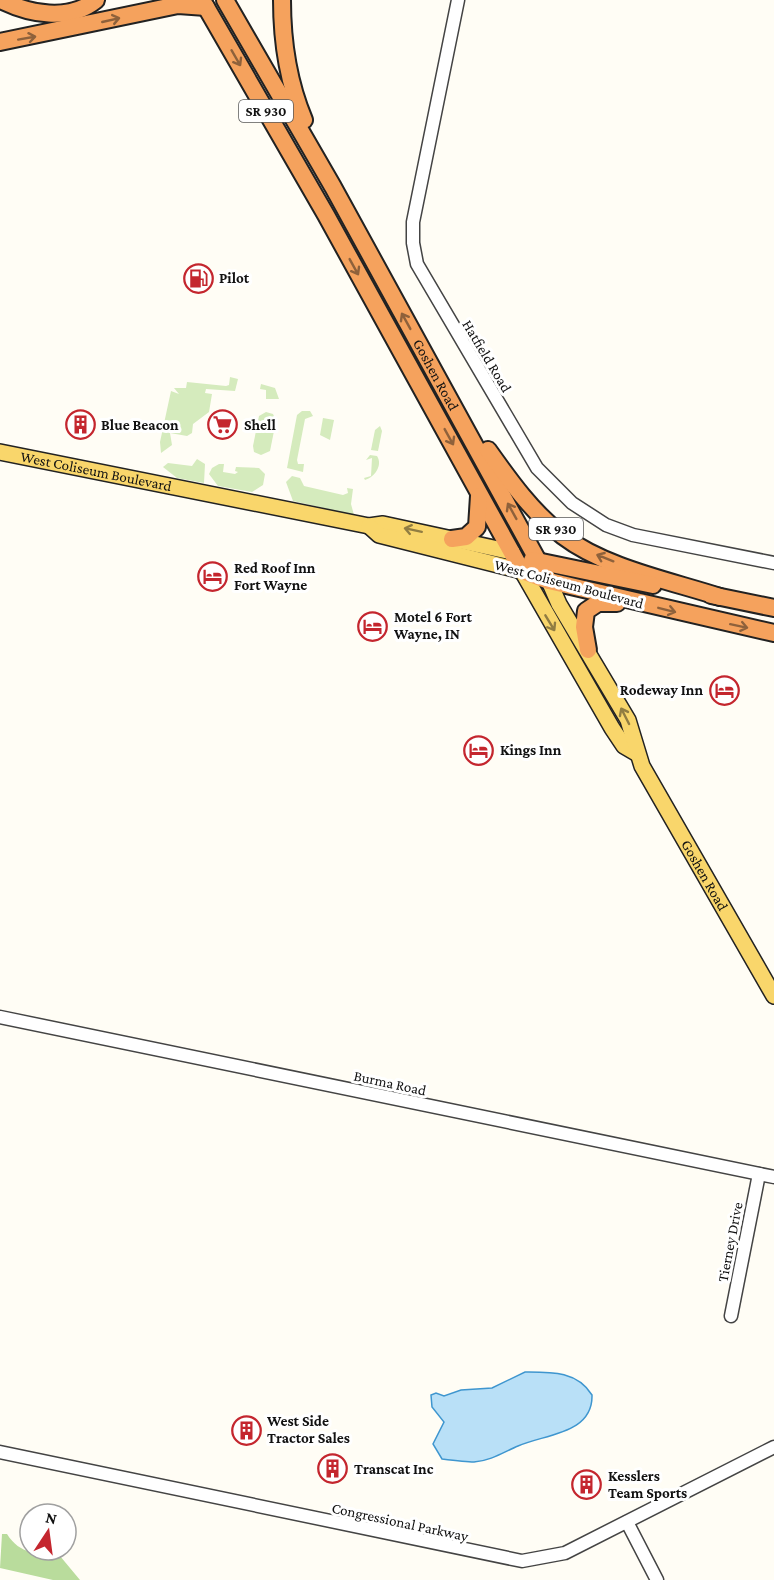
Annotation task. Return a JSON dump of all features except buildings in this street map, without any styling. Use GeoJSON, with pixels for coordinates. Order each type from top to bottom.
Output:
{"type":"FeatureCollection","features":[{"type":"Feature","properties":{"kind":"highway"},"geometry":{"type":"LineString","coordinates":[[1,0],[21,10],[46,14],[70,12],[96,0]]}},
{"type":"Feature","properties":{"kind":"highway","name":"Goshen Road"},"geometry":{"type":"LineString","coordinates":[[225,0],[333,187],[549,581]]}},
{"type":"Feature","properties":{"kind":"highway"},"geometry":{"type":"LineString","coordinates":[[282,0],[282,36],[296,100],[333,187]]}},
{"type":"Feature","properties":{"kind":"highway"},"geometry":{"type":"LineString","coordinates":[[0,42],[178,5],[204,4]]}},
{"type":"Feature","properties":{"kind":"highway","name":"SR 930"},"geometry":{"type":"LineString","coordinates":[[204,4],[326,216],[522,571]]}},
{"type":"Feature","properties":{"kind":"highway","name":"SR 930"},"geometry":{"type":"LineString","coordinates":[[444,390],[524,500],[564,537],[596,554],[644,574],[720,597]]}},
{"type":"Feature","properties":{"kind":"highway"},"geometry":{"type":"LineString","coordinates":[[452,538],[466,537],[477,527],[479,492]]}},
{"type":"Feature","properties":{"kind":"highway","name":"West Coliseum Boulevard"},"geometry":{"type":"LineString","coordinates":[[512,552],[540,562],[774,608]]}},
{"type":"Feature","properties":{"kind":"highway","name":"West Coliseum Boulevard"},"geometry":{"type":"LineString","coordinates":[[522,571],[549,581],[774,633]]}},
{"type":"Feature","properties":{"kind":"highway"},"geometry":{"type":"LineString","coordinates":[[588,650],[584,627],[586,610],[598,603],[638,602]]}},
{"type":"Feature","properties":{"kind":"main road","name":"West Coliseum Boulevard"},"geometry":{"type":"LineString","coordinates":[[0,452],[369,526],[383,524],[512,552]]}},
{"type":"Feature","properties":{"kind":"main road","name":"West Coliseum Boulevard"},"geometry":{"type":"LineString","coordinates":[[369,526],[379,536],[522,571]]}},
{"type":"Feature","properties":{"kind":"main road","name":"Goshen Road"},"geometry":{"type":"LineString","coordinates":[[522,571],[612,728],[624,746],[636,753]]}},
{"type":"Feature","properties":{"kind":"main road","name":"Goshen Road"},"geometry":{"type":"LineString","coordinates":[[549,581],[560,606],[628,720],[636,741],[636,753],[774,996]]}},
{"type":"Feature","properties":{"kind":"street","name":"Hatfield Road"},"geometry":{"type":"LineString","coordinates":[[458,0],[413,222],[413,243],[417,264],[537,468],[572,503],[606,525],[633,536],[774,563]]}},
{"type":"Feature","properties":{"kind":"street","name":"Burma Road"},"geometry":{"type":"LineString","coordinates":[[0,1017],[774,1177]]}},
{"type":"Feature","properties":{"kind":"street","name":"Tierney Drive"},"geometry":{"type":"LineString","coordinates":[[731,1316],[759,1174]]}},
{"type":"Feature","properties":{"kind":"street","name":"Congressional Parkway"},"geometry":{"type":"LineString","coordinates":[[0,1452],[513,1560],[534,1561],[566,1553],[774,1447]]}},
{"type":"Feature","properties":{"kind":"street"},"geometry":{"type":"LineString","coordinates":[[627,1522],[657,1580]]}},
{"type":"Feature","properties":{"kind":"green space"},"geometry":{"type":"Polygon","coordinates":[[[230,377],[238,379],[235,391],[206,389],[205,393],[212,394],[209,412],[193,424],[192,433],[187,436],[170,433],[172,445],[161,453],[160,442],[171,391],[179,394],[174,388],[186,388],[187,382],[226,386],[229,385],[230,377]]]}},
{"type":"Feature","properties":{"kind":"green space"},"geometry":{"type":"Polygon","coordinates":[[[261,384],[275,388],[279,399],[266,399],[266,390],[260,389],[261,384]]]}},
{"type":"Feature","properties":{"kind":"green space"},"geometry":{"type":"Polygon","coordinates":[[[302,411],[310,411],[313,416],[305,419],[297,460],[298,464],[304,464],[303,472],[287,468],[297,415],[302,411]]]}},
{"type":"Feature","properties":{"kind":"green space"},"geometry":{"type":"Polygon","coordinates":[[[266,412],[273,414],[276,421],[270,451],[261,455],[254,452],[253,446],[259,416],[266,412]]]}},
{"type":"Feature","properties":{"kind":"green space"},"geometry":{"type":"Polygon","coordinates":[[[323,418],[334,420],[330,440],[320,435],[323,418]]]}},
{"type":"Feature","properties":{"kind":"green space"},"geometry":{"type":"Polygon","coordinates":[[[380,426],[382,431],[378,451],[371,450],[375,430],[380,426]]]}},
{"type":"Feature","properties":{"kind":"green space"},"geometry":{"type":"Polygon","coordinates":[[[370,455],[377,456],[379,463],[377,470],[372,476],[365,480],[364,478],[371,476],[372,458],[366,460],[370,455]]]}},
{"type":"Feature","properties":{"kind":"green space"},"geometry":{"type":"Polygon","coordinates":[[[197,459],[205,464],[204,483],[177,478],[163,467],[168,463],[192,466],[197,459]]]}},
{"type":"Feature","properties":{"kind":"green space"},"geometry":{"type":"Polygon","coordinates":[[[224,464],[223,472],[235,474],[238,472],[235,471],[236,467],[259,468],[265,474],[263,485],[252,492],[218,486],[209,474],[212,468],[224,464]]]}},
{"type":"Feature","properties":{"kind":"green space"},"geometry":{"type":"Polygon","coordinates":[[[292,476],[300,478],[304,486],[343,495],[348,493],[347,488],[353,489],[351,504],[354,515],[293,501],[286,482],[292,476]]]}},
{"type":"Feature","properties":{"kind":"green space"},"geometry":{"type":"Polygon","coordinates":[[[2,1534],[7,1534],[18,1546],[18,1562],[65,1562],[80,1580],[53,1580],[0,1568],[2,1534]]]}},
{"type":"Feature","properties":{"kind":"water"},"geometry":{"type":"Polygon","coordinates":[[[525,1372],[563,1374],[579,1381],[592,1395],[590,1408],[585,1418],[566,1431],[529,1442],[486,1460],[474,1462],[442,1459],[433,1444],[444,1422],[432,1407],[431,1395],[436,1393],[444,1396],[461,1390],[492,1388],[525,1372]]]}},
{"type":"Feature","properties":{"kind":"place","name":"Pilot"},"geometry":{"type":"Point","coordinates":[198,278]}},
{"type":"Feature","properties":{"kind":"place","name":"Blue Beacon"},"geometry":{"type":"Point","coordinates":[80,425]}},
{"type":"Feature","properties":{"kind":"place","name":"Shell"},"geometry":{"type":"Point","coordinates":[223,425]}},
{"type":"Feature","properties":{"kind":"place","name":"Red Roof Inn Fort Wayne"},"geometry":{"type":"Point","coordinates":[213,577]}},
{"type":"Feature","properties":{"kind":"place","name":"Motel 6 Fort Wayne, IN"},"geometry":{"type":"Point","coordinates":[373,626]}},
{"type":"Feature","properties":{"kind":"place","name":"Rodeway Inn"},"geometry":{"type":"Point","coordinates":[724,690]}},
{"type":"Feature","properties":{"kind":"place","name":"Kings Inn"},"geometry":{"type":"Point","coordinates":[479,750]}},
{"type":"Feature","properties":{"kind":"place","name":"West Side Tractor Sales"},"geometry":{"type":"Point","coordinates":[246,1430]}},
{"type":"Feature","properties":{"kind":"place","name":"Transcat Inc"},"geometry":{"type":"Point","coordinates":[333,1469]}},
{"type":"Feature","properties":{"kind":"place","name":"Kesslers Team Sports"},"geometry":{"type":"Point","coordinates":[587,1485]}}]}
